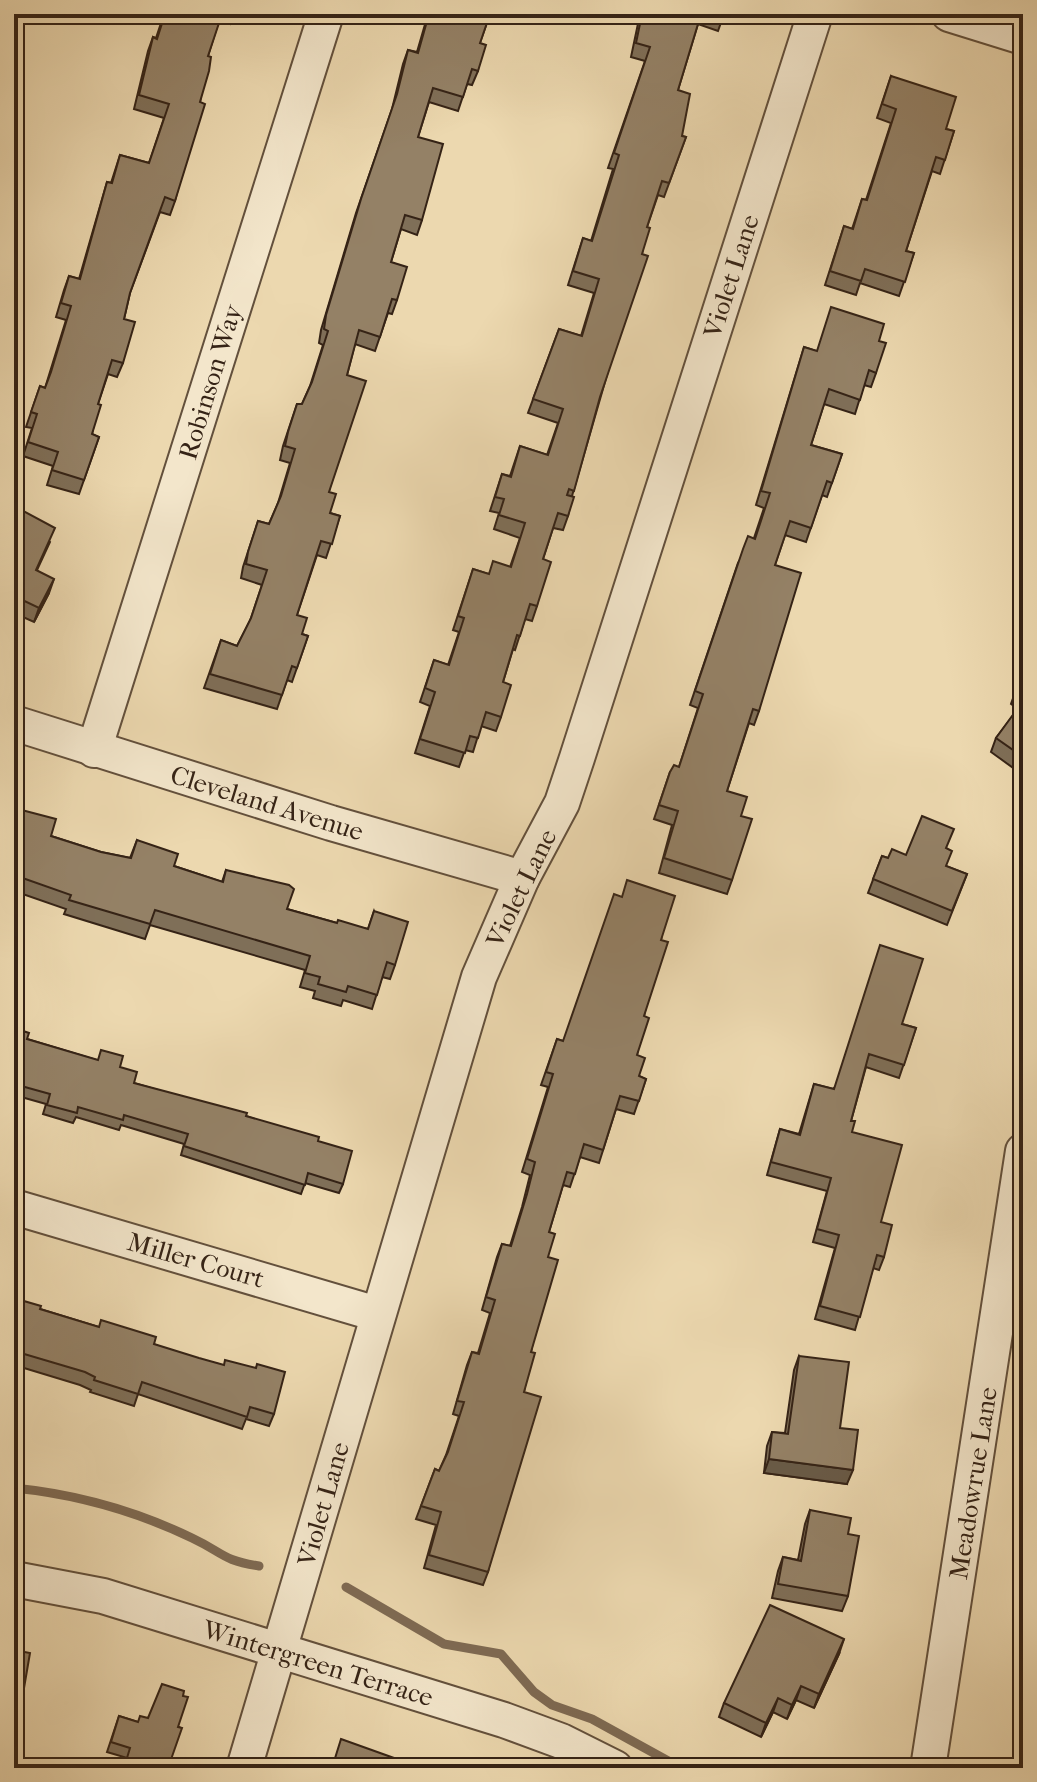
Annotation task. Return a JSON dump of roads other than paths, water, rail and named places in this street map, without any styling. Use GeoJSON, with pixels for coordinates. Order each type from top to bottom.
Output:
{"type":"FeatureCollection","features":[{"type":"Feature","properties":{"kind":"street","name":"Robinson Way"},"geometry":{"type":"LineString","coordinates":[[94,750],[326,14]]}},
{"type":"Feature","properties":{"kind":"street","name":"Violet Lane"},"geometry":{"type":"LineString","coordinates":[[244,1768],[281,1652],[377,1314],[479,977],[522,878],[562,803],[815,14]]}},
{"type":"Feature","properties":{"kind":"street"},"geometry":{"type":"LineString","coordinates":[[949,14],[1023,37]]}},
{"type":"Feature","properties":{"kind":"street","name":"Cleveland Avenue"},"geometry":{"type":"LineString","coordinates":[[14,723],[94,750],[522,878]]}},
{"type":"Feature","properties":{"kind":"street","name":"Meadowrue Lane"},"geometry":{"type":"LineString","coordinates":[[928,1768],[1023,1151]]}},
{"type":"Feature","properties":{"kind":"street","name":"Miller Court"},"geometry":{"type":"LineString","coordinates":[[14,1207],[377,1314]]}},
{"type":"Feature","properties":{"kind":"street","name":"Wintergreen Terrace"},"geometry":{"type":"LineString","coordinates":[[14,1579],[103,1596],[520,1725],[615,1768]]}},
{"type":"Feature","properties":{"kind":"waterway"},"geometry":{"type":"LineString","coordinates":[[14,1488],[82,1499],[127,1512],[171,1528],[230,1558],[259,1566]]}},
{"type":"Feature","properties":{"kind":"waterway"},"geometry":{"type":"LineString","coordinates":[[346,1587],[444,1644],[501,1654],[534,1692],[552,1705],[592,1719],[681,1768]]}}]}
